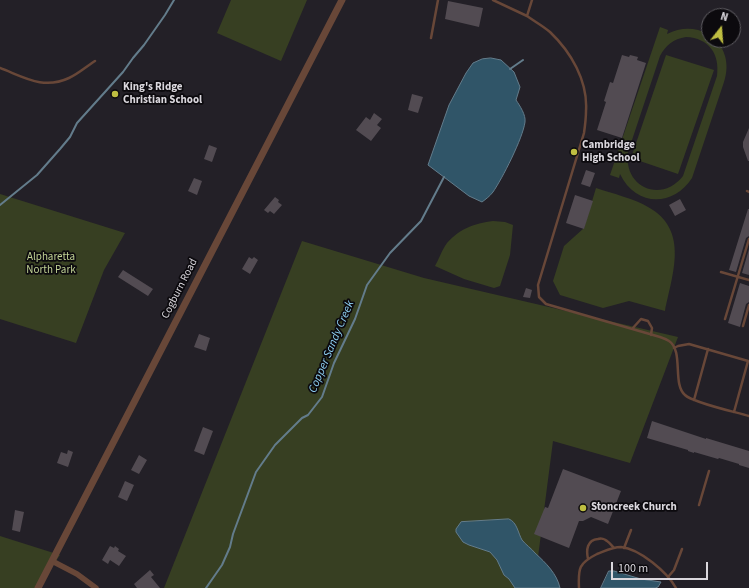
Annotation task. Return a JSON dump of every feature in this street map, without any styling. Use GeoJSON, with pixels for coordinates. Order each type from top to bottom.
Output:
{"type":"FeatureCollection","features":[{"type":"Feature","properties":{"kind":"street","name":"Cogburn Road"},"geometry":{"type":"LineString","coordinates":[[38,588],[342,0]]}},
{"type":"Feature","properties":{"kind":"street"},"geometry":{"type":"LineString","coordinates":[[52,561],[77,574],[96,588]]}},
{"type":"Feature","properties":{"kind":"lane"},"geometry":{"type":"LineString","coordinates":[[431,38],[438,0]]}},
{"type":"Feature","properties":{"kind":"lane"},"geometry":{"type":"LineString","coordinates":[[493,0],[527,16],[549,31],[565,48],[574,62],[583,86],[586,110],[584,133],[538,285],[539,297],[546,304],[670,341],[675,351],[680,387],[684,395],[694,400],[749,416]]}},
{"type":"Feature","properties":{"kind":"lane"},"geometry":{"type":"LineString","coordinates":[[527,16],[532,0]]}},
{"type":"Feature","properties":{"kind":"lane"},"geometry":{"type":"LineString","coordinates":[[0,68],[38,82],[49,84],[69,78],[95,61]]}},
{"type":"Feature","properties":{"kind":"lane"},"geometry":{"type":"LineString","coordinates":[[725,319],[749,239]]}},
{"type":"Feature","properties":{"kind":"lane"},"geometry":{"type":"LineString","coordinates":[[722,272],[749,280]]}},
{"type":"Feature","properties":{"kind":"lane"},"geometry":{"type":"LineString","coordinates":[[743,326],[749,305]]}},
{"type":"Feature","properties":{"kind":"lane"},"geometry":{"type":"LineString","coordinates":[[632,329],[641,319],[648,320],[652,328],[651,335]]}},
{"type":"Feature","properties":{"kind":"lane"},"geometry":{"type":"LineString","coordinates":[[674,348],[689,344],[748,361],[734,412]]}},
{"type":"Feature","properties":{"kind":"lane"},"geometry":{"type":"LineString","coordinates":[[694,400],[708,349]]}},
{"type":"Feature","properties":{"kind":"lane"},"geometry":{"type":"LineString","coordinates":[[699,505],[709,471]]}},
{"type":"Feature","properties":{"kind":"lane"},"geometry":{"type":"LineString","coordinates":[[624,548],[631,530]]}},
{"type":"Feature","properties":{"kind":"lane"},"geometry":{"type":"LineString","coordinates":[[588,559],[586,551],[588,546],[590,542],[596,539],[607,540],[614,548]]}},
{"type":"Feature","properties":{"kind":"lane"},"geometry":{"type":"LineString","coordinates":[[579,588],[578,577],[581,566],[585,560],[611,548],[624,548],[646,558],[668,577],[676,588]]}},
{"type":"Feature","properties":{"kind":"lane"},"geometry":{"type":"LineString","coordinates":[[668,577],[674,570],[682,549]]}},
{"type":"Feature","properties":{"kind":"green space"},"geometry":{"type":"Polygon","coordinates":[[[231,0],[307,0],[281,61],[217,33],[231,0]]]}},
{"type":"Feature","properties":{"kind":"green space"},"geometry":{"type":"Polygon","coordinates":[[[660,27],[668,30],[667,34],[683,29],[693,29],[701,31],[701,40],[686,37],[681,38],[667,46],[660,56],[628,152],[628,164],[631,174],[637,182],[645,188],[655,190],[664,189],[674,184],[683,176],[717,76],[717,61],[715,54],[710,48],[721,48],[727,65],[726,76],[692,178],[684,188],[675,194],[665,198],[655,199],[635,193],[627,185],[620,174],[619,178],[610,175],[660,27]]]}},
{"type":"Feature","properties":{"kind":"green space"},"geometry":{"type":"Polygon","coordinates":[[[666,55],[714,70],[678,174],[631,158],[666,55]]]}},
{"type":"Feature","properties":{"kind":"green space"},"geometry":{"type":"Polygon","coordinates":[[[596,188],[643,204],[661,217],[669,228],[674,241],[675,254],[674,268],[665,311],[629,301],[603,308],[560,295],[553,281],[564,246],[584,228],[596,188]]]}},
{"type":"Feature","properties":{"kind":"green space","name":"Alpharetta North Park"},"geometry":{"type":"Polygon","coordinates":[[[0,194],[125,233],[104,270],[76,343],[0,319],[0,194]]]}},
{"type":"Feature","properties":{"kind":"green space"},"geometry":{"type":"Polygon","coordinates":[[[493,221],[505,222],[513,225],[510,255],[500,286],[494,288],[464,279],[435,266],[449,240],[466,228],[493,221]]]}},
{"type":"Feature","properties":{"kind":"green space"},"geometry":{"type":"Polygon","coordinates":[[[302,241],[424,278],[678,337],[630,463],[553,441],[534,588],[164,588],[302,241]]]}},
{"type":"Feature","properties":{"kind":"green space"},"geometry":{"type":"Polygon","coordinates":[[[0,536],[60,555],[37,588],[0,588],[0,536]]]}},
{"type":"Feature","properties":{"kind":"water"},"geometry":{"type":"Polygon","coordinates":[[[491,58],[501,60],[514,72],[520,87],[516,100],[524,114],[525,122],[512,158],[502,178],[492,193],[482,202],[469,196],[428,165],[449,105],[466,73],[473,63],[482,59],[491,58]]]}},
{"type":"Feature","properties":{"kind":"water"},"geometry":{"type":"Polygon","coordinates":[[[509,519],[516,525],[522,540],[550,569],[559,583],[560,588],[515,588],[509,579],[504,575],[497,560],[490,552],[463,542],[456,532],[456,529],[461,522],[509,519]]]}},
{"type":"Feature","properties":{"kind":"water"},"geometry":{"type":"Polygon","coordinates":[[[609,571],[614,571],[641,579],[661,582],[658,587],[655,588],[601,588],[609,571]]]}},
{"type":"Feature","properties":{"kind":"building"},"geometry":{"type":"Polygon","coordinates":[[[448,1],[483,8],[479,27],[445,19],[448,1]]]}},
{"type":"Feature","properties":{"kind":"building"},"geometry":{"type":"Polygon","coordinates":[[[622,55],[638,57],[637,60],[646,63],[622,138],[597,130],[606,102],[604,101],[610,82],[613,83],[622,55]]]}},
{"type":"Feature","properties":{"kind":"building"},"geometry":{"type":"Polygon","coordinates":[[[412,94],[423,97],[418,113],[408,110],[412,94]]]}},
{"type":"Feature","properties":{"kind":"building"},"geometry":{"type":"Polygon","coordinates":[[[374,113],[382,119],[377,125],[381,128],[371,141],[356,130],[366,117],[370,120],[374,113]]]}},
{"type":"Feature","properties":{"kind":"building"},"geometry":{"type":"Polygon","coordinates":[[[749,128],[748,161],[743,147],[743,142],[749,128]]]}},
{"type":"Feature","properties":{"kind":"building"},"geometry":{"type":"Polygon","coordinates":[[[209,145],[217,148],[212,162],[204,159],[209,145]]]}},
{"type":"Feature","properties":{"kind":"building"},"geometry":{"type":"Polygon","coordinates":[[[586,170],[595,173],[590,187],[581,184],[586,170]]]}},
{"type":"Feature","properties":{"kind":"building"},"geometry":{"type":"Polygon","coordinates":[[[194,178],[202,181],[197,195],[188,191],[194,178]]]}},
{"type":"Feature","properties":{"kind":"building"},"geometry":{"type":"Polygon","coordinates":[[[575,195],[593,201],[584,229],[566,223],[575,195]]]}},
{"type":"Feature","properties":{"kind":"building"},"geometry":{"type":"Polygon","coordinates":[[[275,197],[282,205],[274,214],[270,211],[268,213],[264,210],[275,197]]]}},
{"type":"Feature","properties":{"kind":"building"},"geometry":{"type":"Polygon","coordinates":[[[680,199],[686,210],[675,216],[669,205],[680,199]]]}},
{"type":"Feature","properties":{"kind":"building"},"geometry":{"type":"Polygon","coordinates":[[[748,209],[749,236],[746,238],[736,272],[729,270],[748,209]]]}},
{"type":"Feature","properties":{"kind":"building"},"geometry":{"type":"Polygon","coordinates":[[[749,249],[749,275],[742,273],[749,249]]]}},
{"type":"Feature","properties":{"kind":"building"},"geometry":{"type":"Polygon","coordinates":[[[249,257],[252,259],[254,257],[258,260],[250,274],[242,269],[249,257]]]}},
{"type":"Feature","properties":{"kind":"building"},"geometry":{"type":"Polygon","coordinates":[[[123,270],[153,289],[148,296],[118,277],[123,270]]]}},
{"type":"Feature","properties":{"kind":"building"},"geometry":{"type":"Polygon","coordinates":[[[740,283],[749,286],[749,302],[746,304],[740,327],[728,323],[740,283]]]}},
{"type":"Feature","properties":{"kind":"building"},"geometry":{"type":"Polygon","coordinates":[[[526,288],[532,290],[530,298],[523,297],[526,288]]]}},
{"type":"Feature","properties":{"kind":"building"},"geometry":{"type":"Polygon","coordinates":[[[199,334],[210,338],[206,351],[194,347],[199,334]]]}},
{"type":"Feature","properties":{"kind":"building"},"geometry":{"type":"Polygon","coordinates":[[[652,421],[706,439],[749,451],[749,468],[647,438],[652,421]]]}},
{"type":"Feature","properties":{"kind":"building"},"geometry":{"type":"Polygon","coordinates":[[[203,427],[213,431],[204,455],[194,451],[203,427]]]}},
{"type":"Feature","properties":{"kind":"building"},"geometry":{"type":"Polygon","coordinates":[[[68,450],[73,452],[68,467],[57,463],[61,452],[67,454],[68,450]]]}},
{"type":"Feature","properties":{"kind":"building"},"geometry":{"type":"Polygon","coordinates":[[[139,455],[147,460],[139,474],[131,470],[139,455]]]}},
{"type":"Feature","properties":{"kind":"building","name":"Stoncreek Church"},"geometry":{"type":"Polygon","coordinates":[[[563,469],[621,491],[608,524],[591,517],[583,521],[579,521],[569,548],[534,534],[545,507],[548,508],[563,469]]]}},
{"type":"Feature","properties":{"kind":"building"},"geometry":{"type":"Polygon","coordinates":[[[125,481],[134,485],[127,501],[118,497],[125,481]]]}},
{"type":"Feature","properties":{"kind":"building"},"geometry":{"type":"Polygon","coordinates":[[[15,510],[24,512],[20,532],[12,530],[15,510]]]}},
{"type":"Feature","properties":{"kind":"building"},"geometry":{"type":"Polygon","coordinates":[[[110,546],[114,548],[115,546],[119,549],[118,551],[126,556],[119,566],[110,560],[108,564],[102,560],[110,546]]]}},
{"type":"Feature","properties":{"kind":"building"},"geometry":{"type":"Polygon","coordinates":[[[150,570],[154,575],[151,577],[160,588],[137,588],[134,584],[150,570]]]}},
{"type":"Feature","properties":{"kind":"waterway"},"geometry":{"type":"LineString","coordinates":[[0,205],[37,175],[60,149],[70,137],[77,123],[123,72],[144,45],[174,0]]}},
{"type":"Feature","properties":{"kind":"waterway","name":"Copper Sandy Creek"},"geometry":{"type":"LineString","coordinates":[[510,69],[523,60]]}},
{"type":"Feature","properties":{"kind":"waterway","name":"Copper Sandy Creek"},"geometry":{"type":"LineString","coordinates":[[206,588],[222,565],[230,547],[233,534],[256,472],[275,445],[302,418],[308,415],[322,397],[334,363],[355,319],[367,285],[390,253],[421,221],[444,177]]}},
{"type":"Feature","properties":{"kind":"place","name":"King's Ridge Christian School"},"geometry":{"type":"Point","coordinates":[115,94]}},
{"type":"Feature","properties":{"kind":"place","name":"Cambridge High School"},"geometry":{"type":"Point","coordinates":[574,152]}},
{"type":"Feature","properties":{"kind":"place","name":"Stoncreek Church"},"geometry":{"type":"Point","coordinates":[583,508]}}]}
